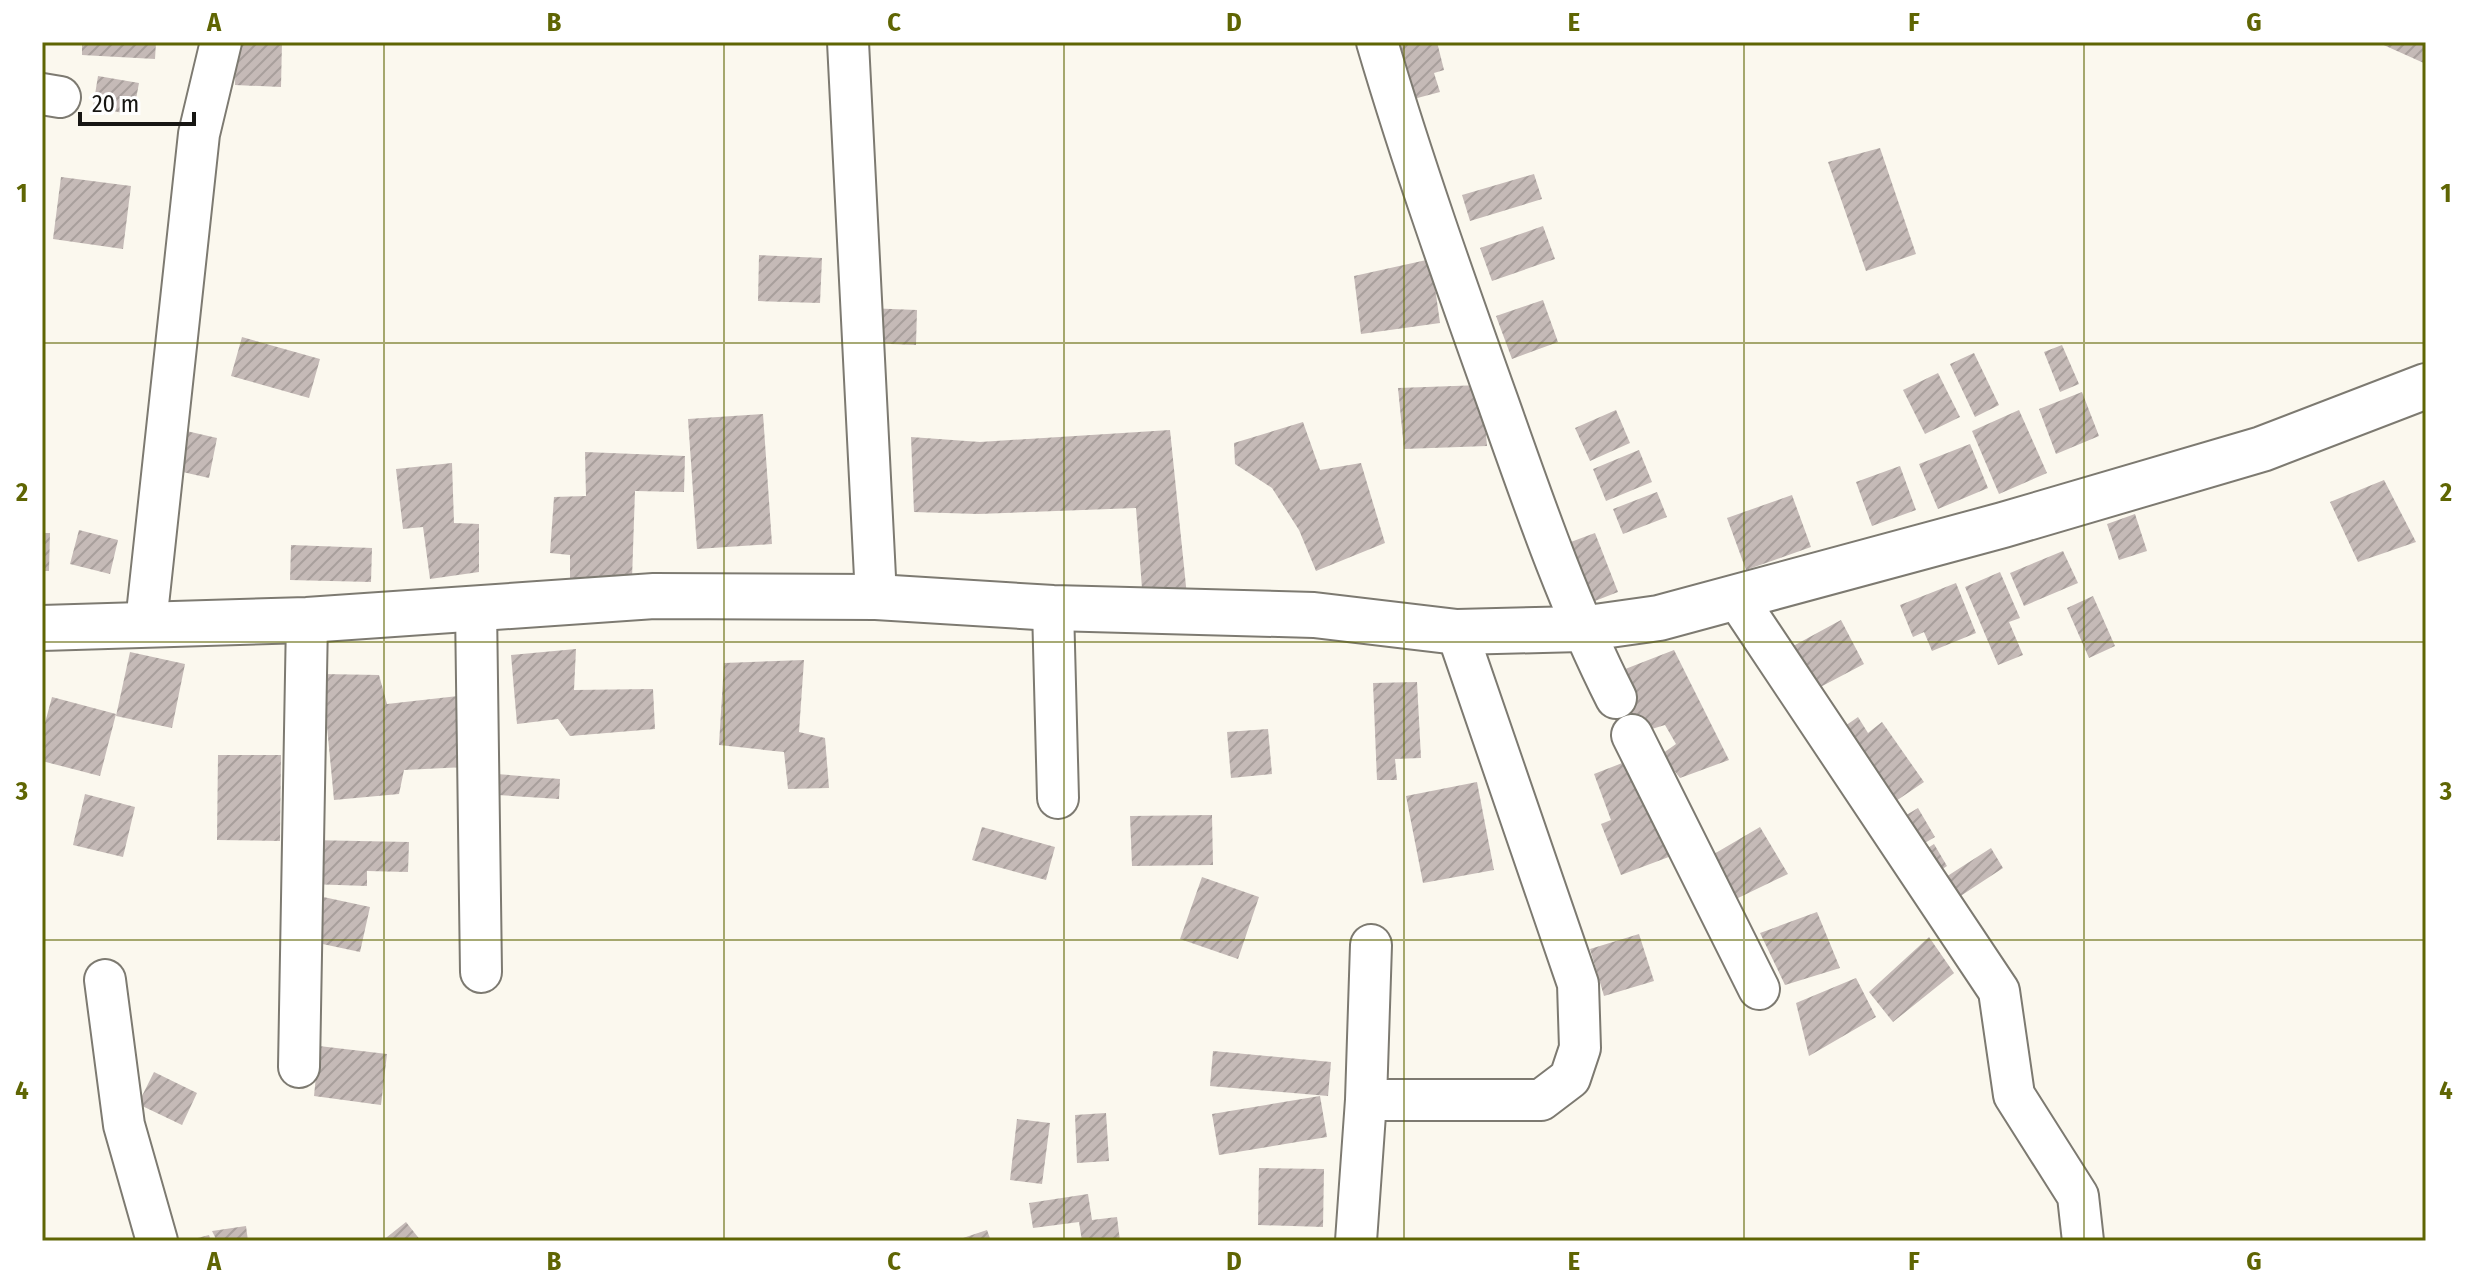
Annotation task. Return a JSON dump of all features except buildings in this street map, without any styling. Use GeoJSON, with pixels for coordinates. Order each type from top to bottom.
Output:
{"type":"FeatureCollection","features":[{"type":"Feature","properties":{"kind":"street"},"geometry":{"type":"LineString","coordinates":[[146,623],[199,134],[221,42]]}},
{"type":"Feature","properties":{"kind":"street"},"geometry":{"type":"LineString","coordinates":[[848,42],[876,597]]}},
{"type":"Feature","properties":{"kind":"street"},"geometry":{"type":"LineString","coordinates":[[1377,42],[1418,175],[1581,629],[1616,698]]}},
{"type":"Feature","properties":{"kind":"street"},"geometry":{"type":"LineString","coordinates":[[42,628],[307,620],[654,596],[876,597],[1053,608],[1314,615],[1457,632],[1581,629],[1659,618],[2262,449],[2426,386]]}},
{"type":"Feature","properties":{"kind":"street"},"geometry":{"type":"LineString","coordinates":[[1736,597],[1999,991],[2014,1095],[2078,1196],[2083,1241]]}},
{"type":"Feature","properties":{"kind":"street"},"geometry":{"type":"LineString","coordinates":[[476,608],[481,972]]}},
{"type":"Feature","properties":{"kind":"street"},"geometry":{"type":"LineString","coordinates":[[1053,608],[1058,798]]}},
{"type":"Feature","properties":{"kind":"street"},"geometry":{"type":"LineString","coordinates":[[299,1067],[307,620]]}},
{"type":"Feature","properties":{"kind":"street"},"geometry":{"type":"LineString","coordinates":[[1366,1100],[1541,1100],[1570,1078],[1580,1048],[1578,984],[1457,632]]}},
{"type":"Feature","properties":{"kind":"street"},"geometry":{"type":"LineString","coordinates":[[1632,735],[1759,989]]}},
{"type":"Feature","properties":{"kind":"street"},"geometry":{"type":"LineString","coordinates":[[1356,1241],[1366,1100],[1371,945]]}},
{"type":"Feature","properties":{"kind":"street"},"geometry":{"type":"LineString","coordinates":[[105,980],[124,1125],[157,1241]]}}]}
